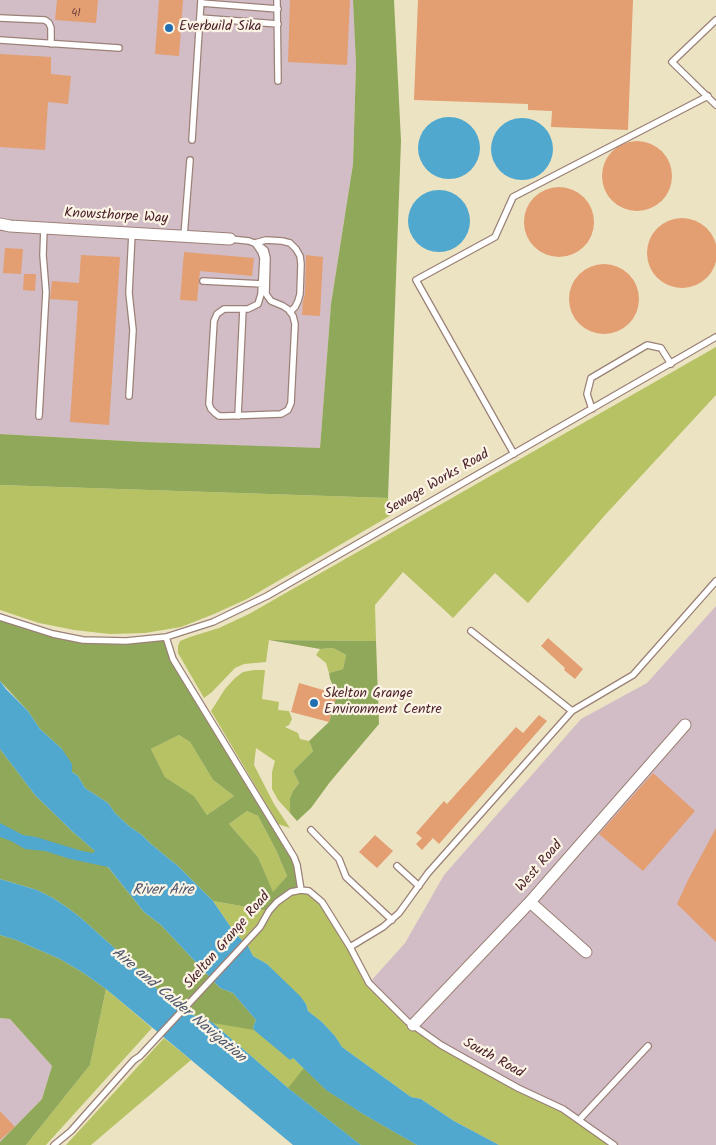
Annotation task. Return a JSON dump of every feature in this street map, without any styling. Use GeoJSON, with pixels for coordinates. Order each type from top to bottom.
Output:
{"type":"FeatureCollection","features":[{"type":"Feature","properties":{"kind":"street","name":"Knowsthorpe Way"},"geometry":{"type":"LineString","coordinates":[[0,224],[230,239]]}},
{"type":"Feature","properties":{"kind":"street","name":"West Road"},"geometry":{"type":"LineString","coordinates":[[413,1025],[530,902],[685,724]]}},
{"type":"Feature","properties":{"kind":"street"},"geometry":{"type":"LineString","coordinates":[[530,902],[586,952]]}},
{"type":"Feature","properties":{"kind":"lane"},"geometry":{"type":"LineString","coordinates":[[277,0],[278,81]]}},
{"type":"Feature","properties":{"kind":"lane"},"geometry":{"type":"LineString","coordinates":[[192,140],[201,2],[278,9]]}},
{"type":"Feature","properties":{"kind":"lane"},"geometry":{"type":"LineString","coordinates":[[0,18],[45,20],[51,28],[51,44]]}},
{"type":"Feature","properties":{"kind":"lane"},"geometry":{"type":"LineString","coordinates":[[200,18],[278,24]]}},
{"type":"Feature","properties":{"kind":"lane"},"geometry":{"type":"LineString","coordinates":[[716,20],[672,62],[716,105]]}},
{"type":"Feature","properties":{"kind":"lane"},"geometry":{"type":"LineString","coordinates":[[0,40],[119,48]]}},
{"type":"Feature","properties":{"kind":"lane"},"geometry":{"type":"LineString","coordinates":[[514,454],[416,280],[495,237],[513,197],[708,96]]}},
{"type":"Feature","properties":{"kind":"lane"},"geometry":{"type":"LineString","coordinates":[[184,236],[190,160]]}},
{"type":"Feature","properties":{"kind":"lane"},"geometry":{"type":"LineString","coordinates":[[39,416],[46,292],[43,255],[44,228]]}},
{"type":"Feature","properties":{"kind":"lane"},"geometry":{"type":"LineString","coordinates":[[129,396],[133,330],[129,293],[132,233]]}},
{"type":"Feature","properties":{"kind":"lane"},"geometry":{"type":"LineString","coordinates":[[230,239],[249,240],[255,243],[263,258],[266,294],[271,302],[283,306],[293,316],[295,324],[291,403],[285,413],[281,414],[220,416],[211,409],[209,404],[215,317],[224,309],[254,307],[258,304],[264,284]]}},
{"type":"Feature","properties":{"kind":"lane"},"geometry":{"type":"LineString","coordinates":[[255,243],[266,240],[282,241],[290,244],[300,256],[300,294],[295,307],[290,312]]}},
{"type":"Feature","properties":{"kind":"lane"},"geometry":{"type":"LineString","coordinates":[[203,281],[264,284]]}},
{"type":"Feature","properties":{"kind":"lane"},"geometry":{"type":"LineString","coordinates":[[238,416],[243,309]]}},
{"type":"Feature","properties":{"kind":"lane","name":"Sewage Works Road"},"geometry":{"type":"LineString","coordinates":[[0,618],[53,634],[83,640],[126,641],[166,637],[213,622],[267,596],[716,338]]}},
{"type":"Feature","properties":{"kind":"lane"},"geometry":{"type":"LineString","coordinates":[[592,409],[587,394],[591,378],[647,345],[661,348],[670,364]]}},
{"type":"Feature","properties":{"kind":"lane"},"geometry":{"type":"LineString","coordinates":[[166,637],[173,659],[294,857],[302,890],[309,891],[322,902],[350,947],[384,928],[399,913],[428,874],[572,711],[633,675],[716,581]]}},
{"type":"Feature","properties":{"kind":"lane"},"geometry":{"type":"LineString","coordinates":[[471,632],[572,711]]}},
{"type":"Feature","properties":{"kind":"lane"},"geometry":{"type":"LineString","coordinates":[[311,830],[339,859],[346,877],[392,920]]}},
{"type":"Feature","properties":{"kind":"lane"},"geometry":{"type":"LineString","coordinates":[[397,866],[419,886]]}},
{"type":"Feature","properties":{"kind":"lane","name":"Skelton Grange Road"},"geometry":{"type":"LineString","coordinates":[[54,1145],[71,1131],[134,1060],[140,1056],[260,927],[269,911],[277,902],[291,892],[302,890]]}},
{"type":"Feature","properties":{"kind":"lane","name":"South Road"},"geometry":{"type":"LineString","coordinates":[[350,947],[370,983],[407,1021],[441,1045],[518,1088],[563,1109],[614,1145]]}},
{"type":"Feature","properties":{"kind":"lane"},"geometry":{"type":"LineString","coordinates":[[579,1120],[648,1046]]}},
{"type":"Feature","properties":{"kind":"shaded area"},"geometry":{"type":"Polygon","coordinates":[[[0,0],[353,0],[356,65],[353,164],[331,304],[320,449],[0,434],[0,0]]]}},
{"type":"Feature","properties":{"kind":"shaded area"},"geometry":{"type":"Polygon","coordinates":[[[716,606],[716,1145],[604,1145],[399,1020],[369,983],[405,943],[444,875],[581,719],[647,683],[716,606]]]}},
{"type":"Feature","properties":{"kind":"shaded area"},"geometry":{"type":"Polygon","coordinates":[[[0,1018],[10,1019],[52,1066],[42,1099],[0,1142],[0,1018]]]}},
{"type":"Feature","properties":{"kind":"green space"},"geometry":{"type":"Polygon","coordinates":[[[353,0],[394,0],[401,141],[388,498],[0,485],[0,434],[144,442],[320,448],[331,304],[353,164],[356,65],[353,0]]]}},
{"type":"Feature","properties":{"kind":"green space"},"geometry":{"type":"Polygon","coordinates":[[[716,347],[716,395],[606,514],[528,603],[495,573],[453,618],[403,572],[375,605],[376,641],[269,640],[266,662],[244,664],[235,668],[204,698],[178,653],[180,641],[219,628],[249,614],[716,347]]]}},
{"type":"Feature","properties":{"kind":"green space"},"geometry":{"type":"Polygon","coordinates":[[[0,485],[388,498],[393,514],[247,599],[214,614],[181,627],[145,633],[110,634],[74,630],[39,623],[0,610],[0,485]]]}},
{"type":"Feature","properties":{"kind":"green space"},"geometry":{"type":"Polygon","coordinates":[[[0,617],[83,640],[126,641],[166,637],[173,659],[294,857],[301,890],[291,892],[269,911],[213,901],[178,866],[115,813],[108,803],[85,788],[78,776],[72,772],[62,749],[40,729],[28,711],[0,681],[0,617]],[[179,735],[151,749],[165,777],[194,796],[207,815],[234,796],[213,780],[190,742],[179,735]],[[247,811],[229,824],[258,857],[273,892],[287,876],[258,816],[247,811]]]}},
{"type":"Feature","properties":{"kind":"green space"},"geometry":{"type":"Polygon","coordinates":[[[269,640],[376,641],[379,724],[330,782],[311,808],[297,821],[290,813],[290,798],[299,783],[293,771],[313,751],[309,741],[329,722],[337,694],[329,673],[343,669],[346,655],[333,648],[320,649],[269,640]]]}},
{"type":"Feature","properties":{"kind":"green space"},"geometry":{"type":"Polygon","coordinates":[[[333,648],[346,655],[343,669],[329,673],[326,663],[316,655],[320,649],[333,648]]]}},
{"type":"Feature","properties":{"kind":"green space"},"geometry":{"type":"Polygon","coordinates":[[[265,670],[262,699],[279,702],[278,710],[289,711],[292,719],[289,725],[285,727],[298,733],[300,739],[309,741],[313,751],[293,771],[299,783],[290,798],[290,813],[278,800],[272,789],[272,772],[275,761],[256,748],[254,765],[274,804],[290,828],[278,824],[211,711],[225,689],[235,678],[243,672],[265,670]]]}},
{"type":"Feature","properties":{"kind":"green space"},"geometry":{"type":"Polygon","coordinates":[[[179,735],[190,742],[213,780],[234,796],[207,815],[194,796],[165,777],[151,749],[179,735]]]}},
{"type":"Feature","properties":{"kind":"green space"},"geometry":{"type":"Polygon","coordinates":[[[0,749],[35,795],[95,851],[144,912],[161,925],[220,988],[233,993],[256,1020],[253,1027],[254,1030],[213,1023],[189,1014],[168,1001],[138,969],[68,908],[37,890],[0,879],[0,749]]]}},
{"type":"Feature","properties":{"kind":"green space"},"geometry":{"type":"Polygon","coordinates":[[[247,811],[258,816],[287,876],[273,893],[258,857],[229,824],[247,811]]]}},
{"type":"Feature","properties":{"kind":"green space"},"geometry":{"type":"Polygon","coordinates":[[[301,890],[316,896],[369,983],[407,1021],[441,1045],[563,1109],[614,1145],[499,1145],[454,1121],[421,1099],[411,1097],[342,1047],[335,1036],[308,1011],[306,1004],[267,964],[253,956],[248,946],[234,932],[213,901],[269,911],[291,892],[301,890]]]}},
{"type":"Feature","properties":{"kind":"green space"},"geometry":{"type":"Polygon","coordinates":[[[122,926],[293,1058],[316,1080],[363,1114],[417,1145],[361,1145],[288,1088],[206,1019],[122,926]]]}},
{"type":"Feature","properties":{"kind":"green space"},"geometry":{"type":"Polygon","coordinates":[[[0,935],[60,959],[106,989],[90,1065],[26,1145],[0,1145],[0,1142],[42,1099],[52,1066],[10,1019],[0,1018],[0,935]]]}},
{"type":"Feature","properties":{"kind":"green space"},"geometry":{"type":"Polygon","coordinates":[[[106,989],[152,1028],[46,1145],[26,1145],[90,1065],[106,989]]]}},
{"type":"Feature","properties":{"kind":"green space"},"geometry":{"type":"Polygon","coordinates":[[[164,1038],[191,1060],[91,1145],[66,1145],[164,1038]]]}},
{"type":"Feature","properties":{"kind":"green space"},"geometry":{"type":"Polygon","coordinates":[[[304,1068],[326,1090],[417,1145],[361,1145],[288,1088],[304,1068]]]}},
{"type":"Feature","properties":{"kind":"water"},"geometry":{"type":"Polygon","coordinates":[[[443,117],[455,117],[471,126],[478,136],[480,148],[478,160],[471,170],[455,179],[443,179],[432,174],[423,165],[418,154],[418,142],[423,131],[432,122],[443,117]]]}},
{"type":"Feature","properties":{"kind":"water"},"geometry":{"type":"Polygon","coordinates":[[[522,118],[534,121],[544,127],[550,137],[553,149],[550,161],[544,171],[534,177],[522,180],[510,177],[500,171],[494,161],[491,149],[494,137],[500,127],[510,121],[522,118]]]}},
{"type":"Feature","properties":{"kind":"water"},"geometry":{"type":"Polygon","coordinates":[[[439,190],[451,192],[461,199],[468,209],[470,221],[468,233],[461,243],[451,250],[439,252],[427,250],[417,243],[410,233],[408,221],[410,209],[417,199],[427,192],[439,190]]]}},
{"type":"Feature","properties":{"kind":"water","name":"River Aire"},"geometry":{"type":"Polygon","coordinates":[[[0,681],[28,711],[40,729],[62,749],[72,764],[72,772],[78,776],[85,788],[108,803],[115,813],[178,866],[213,901],[234,932],[248,946],[253,956],[267,964],[300,996],[306,1004],[308,1011],[322,1022],[342,1047],[411,1097],[421,1099],[454,1121],[499,1145],[417,1145],[363,1114],[326,1090],[293,1058],[290,1060],[254,1030],[253,1027],[256,1020],[233,993],[220,988],[161,925],[144,912],[108,867],[70,859],[45,851],[25,849],[0,837],[0,823],[23,835],[82,851],[93,853],[95,851],[35,795],[0,749],[0,681]]]}},
{"type":"Feature","properties":{"kind":"water"},"geometry":{"type":"Polygon","coordinates":[[[0,879],[37,890],[68,908],[138,969],[168,1001],[189,1014],[213,1023],[288,1088],[361,1145],[293,1145],[106,989],[60,959],[0,935],[0,879]]]}},
{"type":"Feature","properties":{"kind":"building"},"geometry":{"type":"Polygon","coordinates":[[[57,0],[98,0],[96,23],[55,20],[57,0]]]}},
{"type":"Feature","properties":{"kind":"building","name":"Everbuild Sika"},"geometry":{"type":"Polygon","coordinates":[[[159,0],[183,0],[179,56],[155,54],[159,0]]]}},
{"type":"Feature","properties":{"kind":"building"},"geometry":{"type":"Polygon","coordinates":[[[290,0],[350,0],[347,65],[288,62],[290,0]]]}},
{"type":"Feature","properties":{"kind":"building"},"geometry":{"type":"Polygon","coordinates":[[[418,0],[633,0],[628,130],[551,127],[552,111],[528,110],[528,104],[414,100],[418,0]]]}},
{"type":"Feature","properties":{"kind":"building"},"geometry":{"type":"Polygon","coordinates":[[[0,54],[51,57],[51,74],[71,76],[68,104],[48,102],[45,150],[0,147],[0,54]]]}},
{"type":"Feature","properties":{"kind":"building"},"geometry":{"type":"Polygon","coordinates":[[[644,141],[657,147],[666,156],[670,162],[672,176],[670,190],[662,201],[651,209],[630,211],[623,209],[612,201],[604,190],[602,169],[604,162],[612,151],[623,143],[644,141]]]}},
{"type":"Feature","properties":{"kind":"building"},"geometry":{"type":"Polygon","coordinates":[[[559,187],[572,190],[584,197],[591,209],[594,222],[591,235],[584,247],[572,254],[559,257],[546,254],[534,247],[527,235],[524,222],[527,209],[534,197],[546,190],[559,187]]]}},
{"type":"Feature","properties":{"kind":"building"},"geometry":{"type":"Polygon","coordinates":[[[682,218],[695,221],[707,228],[714,240],[717,253],[714,266],[707,278],[695,285],[682,288],[669,285],[657,278],[650,266],[647,253],[650,240],[657,228],[669,221],[682,218]]]}},
{"type":"Feature","properties":{"kind":"building"},"geometry":{"type":"Polygon","coordinates":[[[5,248],[23,249],[21,274],[3,273],[5,248]]]}},
{"type":"Feature","properties":{"kind":"building"},"geometry":{"type":"Polygon","coordinates":[[[184,252],[254,258],[252,276],[200,271],[197,301],[180,300],[184,252]]]}},
{"type":"Feature","properties":{"kind":"building"},"geometry":{"type":"Polygon","coordinates":[[[81,255],[120,257],[109,425],[70,422],[78,301],[50,299],[52,281],[79,283],[81,255]]]}},
{"type":"Feature","properties":{"kind":"building"},"geometry":{"type":"Polygon","coordinates":[[[306,255],[323,257],[320,316],[302,315],[305,294],[306,255]]]}},
{"type":"Feature","properties":{"kind":"building"},"geometry":{"type":"Polygon","coordinates":[[[611,264],[624,270],[633,279],[637,285],[639,299],[637,313],[629,324],[618,332],[597,334],[590,332],[579,324],[571,313],[569,292],[571,285],[579,274],[590,266],[611,264]]]}},
{"type":"Feature","properties":{"kind":"building"},"geometry":{"type":"Polygon","coordinates":[[[24,274],[36,274],[35,291],[23,290],[24,274]]]}},
{"type":"Feature","properties":{"kind":"building"},"geometry":{"type":"Polygon","coordinates":[[[548,638],[583,669],[575,679],[541,646],[548,638]]]}},
{"type":"Feature","properties":{"kind":"building","name":"Skelton Grange Environment Centre"},"geometry":{"type":"Polygon","coordinates":[[[299,683],[337,694],[329,722],[291,712],[299,683]]]}},
{"type":"Feature","properties":{"kind":"building"},"geometry":{"type":"Polygon","coordinates":[[[539,715],[547,721],[439,844],[433,838],[422,850],[416,844],[422,838],[416,833],[444,801],[447,804],[516,727],[523,733],[539,715]]]}},
{"type":"Feature","properties":{"kind":"building"},"geometry":{"type":"Polygon","coordinates":[[[653,773],[695,811],[643,871],[599,834],[653,773]]]}},
{"type":"Feature","properties":{"kind":"building"},"geometry":{"type":"Polygon","coordinates":[[[716,828],[716,942],[677,904],[716,828]]]}},
{"type":"Feature","properties":{"kind":"building"},"geometry":{"type":"Polygon","coordinates":[[[375,835],[393,851],[377,868],[359,852],[375,835]]]}},
{"type":"Feature","properties":{"kind":"building"},"geometry":{"type":"Polygon","coordinates":[[[0,1111],[15,1127],[0,1140],[0,1111]]]}},
{"type":"Feature","properties":{"kind":"place","name":"Everbuild Sika"},"geometry":{"type":"Point","coordinates":[169,28]}},
{"type":"Feature","properties":{"kind":"place","name":"Skelton Grange Environment Centre"},"geometry":{"type":"Point","coordinates":[314,703]}},
{"type":"Feature","properties":{"kind":"water label","name":"Aire and Calder Navigation"},"geometry":{"type":"Point","coordinates":[178,1006]}}]}
